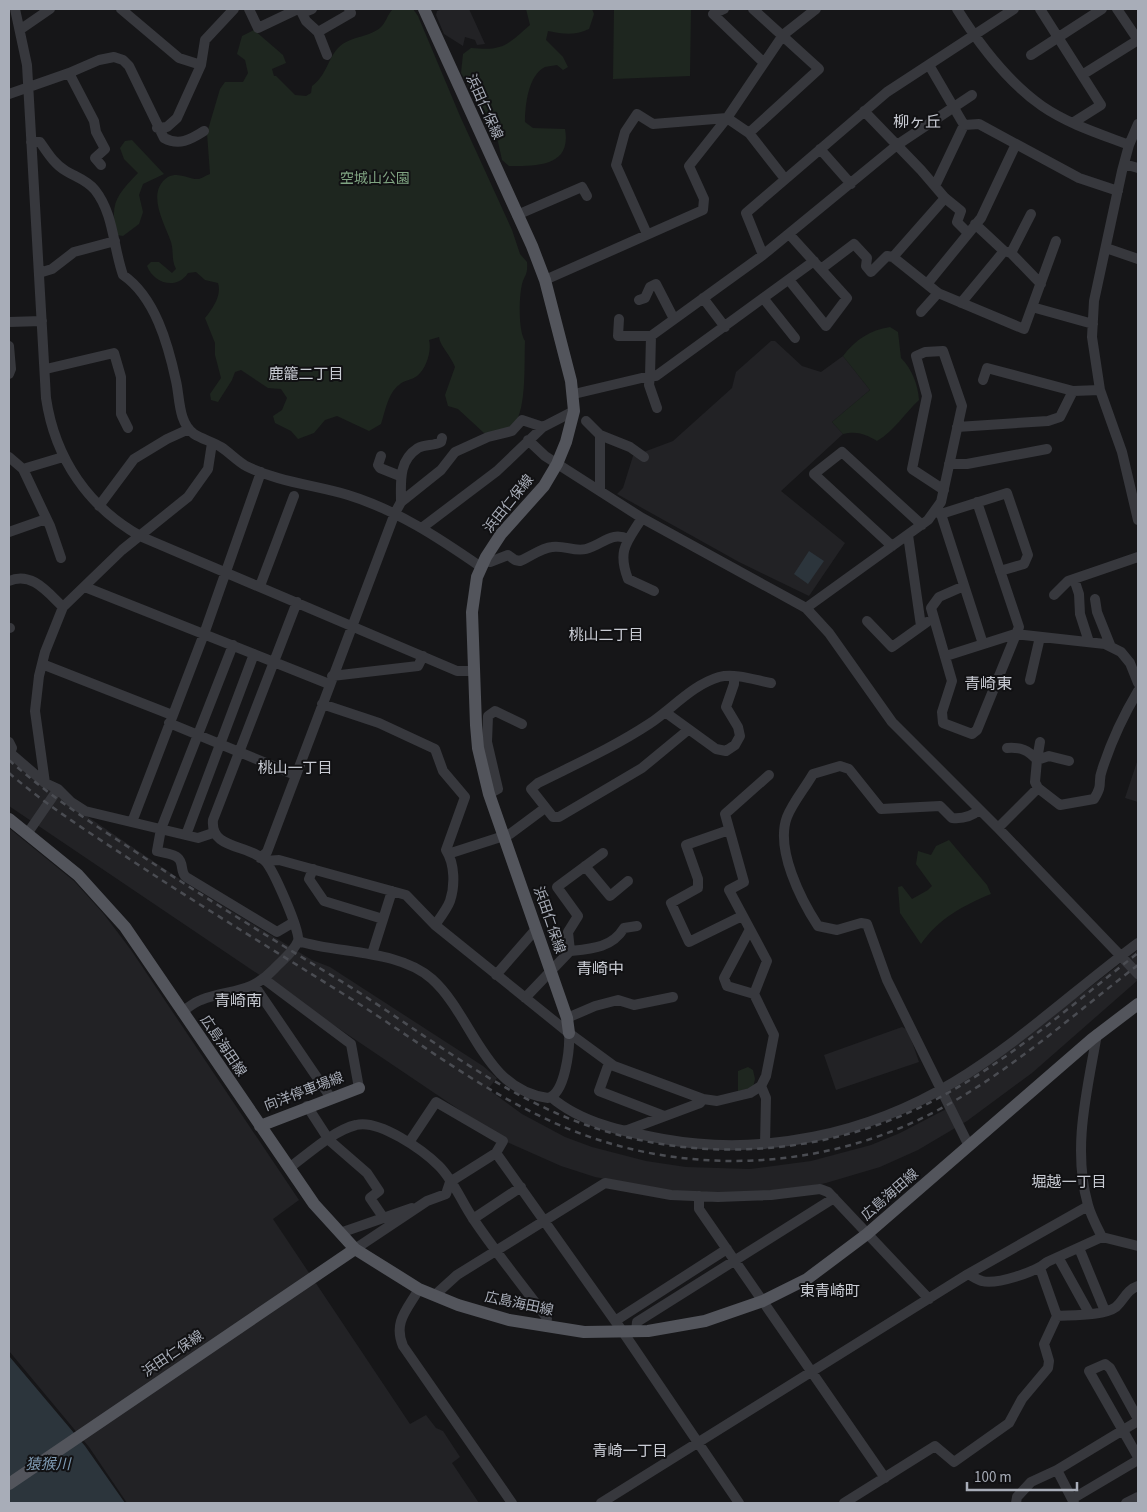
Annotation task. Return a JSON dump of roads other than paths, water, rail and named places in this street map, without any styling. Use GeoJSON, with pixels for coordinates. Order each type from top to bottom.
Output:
{"type":"FeatureCollection","features":[{"type":"Feature","properties":{"kind":"main road","name":"浜田仁保線"},"geometry":{"type":"LineString","coordinates":[[426,10],[544,280],[574,394],[574,411],[566,442],[557,464],[544,486],[501,534],[482,564],[473,600],[478,748],[504,837],[567,1018],[569,1033]]}},
{"type":"Feature","properties":{"kind":"main road","name":"広島海田線"},"geometry":{"type":"LineString","coordinates":[[9,820],[78,875],[125,927],[314,1204],[355,1249],[419,1289],[509,1320],[584,1332],[629,1332],[705,1321],[763,1302],[806,1279],[867,1234],[1097,1034],[1138,1004]]}},
{"type":"Feature","properties":{"kind":"main road","name":"向洋停車場線"},"geometry":{"type":"LineString","coordinates":[[260,1126],[359,1088]]}},
{"type":"Feature","properties":{"kind":"main road","name":"浜田仁保線"},"geometry":{"type":"LineString","coordinates":[[9,1484],[355,1249]]}},
{"type":"Feature","properties":{"kind":"street"},"geometry":{"type":"LineString","coordinates":[[16,9],[27,65],[42,321],[50,417],[63,457],[82,488],[98,506],[140,536],[457,671],[474,671]]}},
{"type":"Feature","properties":{"kind":"street"},"geometry":{"type":"LineString","coordinates":[[21,29],[29,26],[50,9]]}},
{"type":"Feature","properties":{"kind":"street"},"geometry":{"type":"LineString","coordinates":[[120,9],[179,58],[202,64]]}},
{"type":"Feature","properties":{"kind":"street"},"geometry":{"type":"LineString","coordinates":[[157,128],[167,127],[177,118],[202,64],[205,40],[234,9]]}},
{"type":"Feature","properties":{"kind":"street"},"geometry":{"type":"LineString","coordinates":[[249,9],[258,28],[300,10],[312,9]]}},
{"type":"Feature","properties":{"kind":"street"},"geometry":{"type":"LineString","coordinates":[[318,32],[351,13],[349,9]]}},
{"type":"Feature","properties":{"kind":"street"},"geometry":{"type":"LineString","coordinates":[[724,9],[713,14],[764,63]]}},
{"type":"Feature","properties":{"kind":"street"},"geometry":{"type":"LineString","coordinates":[[749,133],[820,69],[753,9]]}},
{"type":"Feature","properties":{"kind":"street"},"geometry":{"type":"LineString","coordinates":[[544,280],[703,210],[704,199],[689,166],[727,118],[783,35],[816,9]]}},
{"type":"Feature","properties":{"kind":"street"},"geometry":{"type":"LineString","coordinates":[[957,9],[974,35],[1019,87],[1043,106],[1074,122],[1129,145]]}},
{"type":"Feature","properties":{"kind":"street"},"geometry":{"type":"LineString","coordinates":[[763,255],[746,213],[887,92],[1014,9]]}},
{"type":"Feature","properties":{"kind":"street"},"geometry":{"type":"LineString","coordinates":[[1040,9],[1100,105],[1074,122]]}},
{"type":"Feature","properties":{"kind":"street"},"geometry":{"type":"LineString","coordinates":[[1031,55],[1102,9]]}},
{"type":"Feature","properties":{"kind":"street"},"geometry":{"type":"LineString","coordinates":[[1082,75],[1138,40],[1117,9]]}},
{"type":"Feature","properties":{"kind":"street"},"geometry":{"type":"LineString","coordinates":[[300,10],[306,20],[318,32],[327,55]]}},
{"type":"Feature","properties":{"kind":"street"},"geometry":{"type":"LineString","coordinates":[[9,94],[70,73],[99,60],[114,57],[123,60],[129,66],[150,107],[157,128],[164,138],[173,142],[192,138],[204,131]]}},
{"type":"Feature","properties":{"kind":"street"},"geometry":{"type":"LineString","coordinates":[[929,65],[964,125]]}},
{"type":"Feature","properties":{"kind":"street"},"geometry":{"type":"LineString","coordinates":[[70,73],[94,121],[96,132],[105,149],[95,158],[102,165]]}},
{"type":"Feature","properties":{"kind":"street"},"geometry":{"type":"LineString","coordinates":[[619,319],[618,336],[652,336],[763,255],[896,145],[972,95]]}},
{"type":"Feature","properties":{"kind":"street"},"geometry":{"type":"LineString","coordinates":[[864,111],[945,198],[961,211],[957,222],[968,233]]}},
{"type":"Feature","properties":{"kind":"street"},"geometry":{"type":"LineString","coordinates":[[647,234],[616,165],[625,132],[637,114],[653,124],[727,118],[749,133],[786,179]]}},
{"type":"Feature","properties":{"kind":"street"},"geometry":{"type":"LineString","coordinates":[[964,125],[979,124],[1079,178],[1118,192]]}},
{"type":"Feature","properties":{"kind":"street"},"geometry":{"type":"LineString","coordinates":[[1138,124],[1129,145],[1124,164],[1094,301],[1092,337],[1100,390],[1122,452],[1138,520]]}},
{"type":"Feature","properties":{"kind":"street"},"geometry":{"type":"LineString","coordinates":[[935,186],[964,125]]}},
{"type":"Feature","properties":{"kind":"street"},"geometry":{"type":"LineString","coordinates":[[31,142],[40,142],[54,162],[95,189],[106,208],[123,275],[135,283],[146,297],[155,316],[170,359],[179,408],[189,429],[244,465],[298,484],[348,495],[394,513],[423,528],[482,564],[508,555],[520,561],[551,547],[566,546],[578,550],[587,549],[600,541],[617,535],[628,539]]}},
{"type":"Feature","properties":{"kind":"street"},"geometry":{"type":"LineString","coordinates":[[927,284],[981,218],[1016,144]]}},
{"type":"Feature","properties":{"kind":"street"},"geometry":{"type":"LineString","coordinates":[[820,149],[851,184]]}},
{"type":"Feature","properties":{"kind":"street"},"geometry":{"type":"LineString","coordinates":[[1124,164],[1138,168]]}},
{"type":"Feature","properties":{"kind":"street"},"geometry":{"type":"LineString","coordinates":[[517,215],[582,187],[587,196]]}},
{"type":"Feature","properties":{"kind":"street"},"geometry":{"type":"LineString","coordinates":[[893,258],[945,198]]}},
{"type":"Feature","properties":{"kind":"street"},"geometry":{"type":"LineString","coordinates":[[961,303],[1008,252],[1031,214]]}},
{"type":"Feature","properties":{"kind":"street"},"geometry":{"type":"LineString","coordinates":[[976,224],[1041,284]]}},
{"type":"Feature","properties":{"kind":"street"},"geometry":{"type":"LineString","coordinates":[[789,234],[847,298],[826,326],[789,280]]}},
{"type":"Feature","properties":{"kind":"street"},"geometry":{"type":"LineString","coordinates":[[39,273],[52,269],[74,252],[115,241]]}},
{"type":"Feature","properties":{"kind":"street"},"geometry":{"type":"LineString","coordinates":[[574,394],[656,376],[789,280],[854,244],[866,258],[866,266],[871,272],[887,256],[893,258],[938,293],[1024,329],[1056,241]]}},
{"type":"Feature","properties":{"kind":"street"},"geometry":{"type":"LineString","coordinates":[[1106,248],[1138,259]]}},
{"type":"Feature","properties":{"kind":"street"},"geometry":{"type":"LineString","coordinates":[[639,300],[645,298],[650,287],[656,284],[674,319]]}},
{"type":"Feature","properties":{"kind":"street"},"geometry":{"type":"LineString","coordinates":[[921,312],[938,293]]}},
{"type":"Feature","properties":{"kind":"street"},"geometry":{"type":"LineString","coordinates":[[703,298],[725,327]]}},
{"type":"Feature","properties":{"kind":"street"},"geometry":{"type":"LineString","coordinates":[[764,299],[795,338]]}},
{"type":"Feature","properties":{"kind":"street"},"geometry":{"type":"LineString","coordinates":[[1032,307],[1093,324]]}},
{"type":"Feature","properties":{"kind":"street"},"geometry":{"type":"LineString","coordinates":[[9,322],[42,321]]}},
{"type":"Feature","properties":{"kind":"street"},"geometry":{"type":"LineString","coordinates":[[652,336],[649,385],[657,408]]}},
{"type":"Feature","properties":{"kind":"street"},"geometry":{"type":"LineString","coordinates":[[9,346],[11,370],[9,374]]}},
{"type":"Feature","properties":{"kind":"street"},"geometry":{"type":"LineString","coordinates":[[944,490],[912,469],[927,396],[916,356],[925,352],[943,351],[962,406],[944,490],[938,513],[983,644]]}},
{"type":"Feature","properties":{"kind":"street"},"geometry":{"type":"LineString","coordinates":[[46,369],[114,353],[121,377],[121,414],[128,428]]}},
{"type":"Feature","properties":{"kind":"street"},"geometry":{"type":"LineString","coordinates":[[983,380],[987,368],[1073,391],[1100,390]]}},
{"type":"Feature","properties":{"kind":"street"},"geometry":{"type":"LineString","coordinates":[[957,427],[1054,419],[1060,417],[1073,391]]}},
{"type":"Feature","properties":{"kind":"street"},"geometry":{"type":"LineString","coordinates":[[423,528],[496,471],[543,427],[574,411]]}},
{"type":"Feature","properties":{"kind":"street"},"geometry":{"type":"LineString","coordinates":[[263,859],[394,513],[401,502],[441,470],[455,452],[488,437],[512,431],[522,420],[543,427]]}},
{"type":"Feature","properties":{"kind":"street"},"geometry":{"type":"LineString","coordinates":[[586,421],[600,435],[630,447],[644,457]]}},
{"type":"Feature","properties":{"kind":"street"},"geometry":{"type":"LineString","coordinates":[[98,506],[134,459],[167,439],[189,429]]}},
{"type":"Feature","properties":{"kind":"street"},"geometry":{"type":"LineString","coordinates":[[600,435],[600,491]]}},
{"type":"Feature","properties":{"kind":"street"},"geometry":{"type":"LineString","coordinates":[[401,502],[400,476],[407,459],[418,449],[436,445],[441,442],[442,438]]}},
{"type":"Feature","properties":{"kind":"street"},"geometry":{"type":"LineString","coordinates":[[528,440],[557,464],[642,518],[806,608],[829,633],[892,722],[998,828],[1138,974]]}},
{"type":"Feature","properties":{"kind":"street"},"geometry":{"type":"LineString","coordinates":[[45,783],[35,711],[42,664],[63,607],[140,536],[188,497],[208,469],[212,443]]}},
{"type":"Feature","properties":{"kind":"street"},"geometry":{"type":"LineString","coordinates":[[949,464],[967,464],[1047,449]]}},
{"type":"Feature","properties":{"kind":"street"},"geometry":{"type":"LineString","coordinates":[[892,546],[814,474],[842,452],[922,525]]}},
{"type":"Feature","properties":{"kind":"street"},"geometry":{"type":"LineString","coordinates":[[382,456],[378,465],[380,468],[400,476]]}},
{"type":"Feature","properties":{"kind":"street"},"geometry":{"type":"LineString","coordinates":[[23,469],[63,457]]}},
{"type":"Feature","properties":{"kind":"street"},"geometry":{"type":"LineString","coordinates":[[10,459],[23,469],[46,519],[61,558]]}},
{"type":"Feature","properties":{"kind":"street"},"geometry":{"type":"LineString","coordinates":[[132,822],[204,634],[262,472]]}},
{"type":"Feature","properties":{"kind":"street"},"geometry":{"type":"LineString","coordinates":[[806,608],[938,513],[1006,492],[1028,555],[1024,564],[1000,571]]}},
{"type":"Feature","properties":{"kind":"street"},"geometry":{"type":"LineString","coordinates":[[260,586],[294,496]]}},
{"type":"Feature","properties":{"kind":"street"},"geometry":{"type":"LineString","coordinates":[[964,586],[939,597],[930,608],[952,681],[942,712],[944,722],[972,734],[977,730],[1019,627],[977,502]]}},
{"type":"Feature","properties":{"kind":"street"},"geometry":{"type":"LineString","coordinates":[[642,518],[623,547],[622,563],[628,578],[654,592]]}},
{"type":"Feature","properties":{"kind":"street"},"geometry":{"type":"LineString","coordinates":[[9,532],[46,519]]}},
{"type":"Feature","properties":{"kind":"street"},"geometry":{"type":"LineString","coordinates":[[908,535],[921,626]]}},
{"type":"Feature","properties":{"kind":"street"},"geometry":{"type":"LineString","coordinates":[[1054,595],[1068,581],[1138,556]]}},
{"type":"Feature","properties":{"kind":"street"},"geometry":{"type":"LineString","coordinates":[[9,581],[16,578],[38,582],[63,607]]}},
{"type":"Feature","properties":{"kind":"street"},"geometry":{"type":"LineString","coordinates":[[1074,579],[1079,594],[1080,614],[1089,642]]}},
{"type":"Feature","properties":{"kind":"street"},"geometry":{"type":"LineString","coordinates":[[85,587],[254,654],[330,680],[418,666],[423,656]]}},
{"type":"Feature","properties":{"kind":"street"},"geometry":{"type":"LineString","coordinates":[[1095,599],[1111,647]]}},
{"type":"Feature","properties":{"kind":"street"},"geometry":{"type":"LineString","coordinates":[[297,602],[213,820],[214,833],[223,841],[263,859],[279,860],[406,895],[435,925],[609,1063],[703,1099],[717,1101],[750,1093],[761,1086],[766,1076],[774,1035],[754,994],[727,986],[724,978],[749,931]]}},
{"type":"Feature","properties":{"kind":"street"},"geometry":{"type":"LineString","coordinates":[[867,621],[892,647],[934,617]]}},
{"type":"Feature","properties":{"kind":"street"},"geometry":{"type":"LineString","coordinates":[[946,656],[1015,634],[1089,642],[1111,647],[1121,652],[1130,663],[1138,683]]}},
{"type":"Feature","properties":{"kind":"street"},"geometry":{"type":"LineString","coordinates":[[1030,680],[1040,637]]}},
{"type":"Feature","properties":{"kind":"street"},"geometry":{"type":"LineString","coordinates":[[233,645],[161,829],[157,851],[179,858],[182,872],[186,878],[277,932],[294,922]]}},
{"type":"Feature","properties":{"kind":"street"},"geometry":{"type":"LineString","coordinates":[[186,835],[254,654]]}},
{"type":"Feature","properties":{"kind":"street"},"geometry":{"type":"LineString","coordinates":[[42,664],[171,719],[198,735],[239,753],[295,775]]}},
{"type":"Feature","properties":{"kind":"street"},"geometry":{"type":"LineString","coordinates":[[665,712],[716,749],[726,751],[735,745],[740,736],[738,727],[726,707],[734,684],[734,677]]}},
{"type":"Feature","properties":{"kind":"street"},"geometry":{"type":"LineString","coordinates":[[688,730],[642,768],[559,817],[553,817],[532,789],[538,783],[600,752],[665,712],[700,686],[717,678],[734,677],[771,683]]}},
{"type":"Feature","properties":{"kind":"street"},"geometry":{"type":"LineString","coordinates":[[1040,742],[1035,782],[1038,788],[1060,805],[1094,799],[1102,787],[1100,772],[1121,719],[1138,691]]}},
{"type":"Feature","properties":{"kind":"street"},"geometry":{"type":"LineString","coordinates":[[322,704],[379,723],[435,749],[443,771],[464,797],[446,850],[454,872],[450,901],[435,925]]}},
{"type":"Feature","properties":{"kind":"street"},"geometry":{"type":"LineString","coordinates":[[490,794],[498,788],[487,742],[488,716],[494,710],[522,724]]}},
{"type":"Feature","properties":{"kind":"street"},"geometry":{"type":"LineString","coordinates":[[9,742],[12,748],[10,752],[45,783],[58,788],[81,809],[198,838],[214,833]]}},
{"type":"Feature","properties":{"kind":"street"},"geometry":{"type":"LineString","coordinates":[[1007,748],[1018,747],[1029,751],[1037,760]]}},
{"type":"Feature","properties":{"kind":"street"},"geometry":{"type":"LineString","coordinates":[[1037,760],[1049,756],[1069,761]]}},
{"type":"Feature","properties":{"kind":"street"},"geometry":{"type":"LineString","coordinates":[[969,1146],[887,980],[867,924],[861,923],[838,930],[818,926],[806,908],[792,872],[784,838],[787,818],[813,774],[840,766],[849,769],[881,809],[940,806],[952,818],[958,819],[973,816],[978,810]]}},
{"type":"Feature","properties":{"kind":"street"},"geometry":{"type":"LineString","coordinates":[[754,994],[767,961],[749,931],[729,890],[744,882],[725,814],[769,775]]}},
{"type":"Feature","properties":{"kind":"street"},"geometry":{"type":"LineString","coordinates":[[27,834],[58,788]]}},
{"type":"Feature","properties":{"kind":"street"},"geometry":{"type":"LineString","coordinates":[[998,828],[1038,788]]}},
{"type":"Feature","properties":{"kind":"street"},"geometry":{"type":"LineString","coordinates":[[448,854],[504,837],[545,808]]}},
{"type":"Feature","properties":{"kind":"street"},"geometry":{"type":"LineString","coordinates":[[729,830],[686,845],[698,878],[698,888],[670,903],[689,942],[742,916]]}},
{"type":"Feature","properties":{"kind":"street"},"geometry":{"type":"LineString","coordinates":[[570,951],[568,932],[578,916],[557,887],[603,853]]}},
{"type":"Feature","properties":{"kind":"street"},"geometry":{"type":"LineString","coordinates":[[182,1012],[199,1000],[254,985],[264,979],[298,941],[298,932],[294,922],[263,859]]}},
{"type":"Feature","properties":{"kind":"street"},"geometry":{"type":"LineString","coordinates":[[585,866],[610,896],[628,881]]}},
{"type":"Feature","properties":{"kind":"street"},"geometry":{"type":"LineString","coordinates":[[313,869],[309,879],[324,901],[383,920]]}},
{"type":"Feature","properties":{"kind":"street"},"geometry":{"type":"LineString","coordinates":[[372,954],[392,891]]}},
{"type":"Feature","properties":{"kind":"street"},"geometry":{"type":"LineString","coordinates":[[525,998],[570,951],[600,948],[619,936],[624,928],[637,926]]}},
{"type":"Feature","properties":{"kind":"street"},"geometry":{"type":"LineString","coordinates":[[496,975],[536,930]]}},
{"type":"Feature","properties":{"kind":"street"},"geometry":{"type":"LineString","coordinates":[[298,941],[392,959],[431,978],[455,1008],[486,1058],[501,1074],[526,1092],[541,1097],[551,1097],[570,1111],[624,1131],[653,1138],[718,1145],[765,1144],[808,1138],[853,1127],[891,1114],[942,1088],[997,1052],[1138,943]]}},
{"type":"Feature","properties":{"kind":"street"},"geometry":{"type":"LineString","coordinates":[[264,979],[351,1044],[359,1088]]}},
{"type":"Feature","properties":{"kind":"street"},"geometry":{"type":"LineString","coordinates":[[254,985],[331,1098]]}},
{"type":"Feature","properties":{"kind":"street"},"geometry":{"type":"LineString","coordinates":[[567,1018],[595,1006],[618,1000],[634,1005],[673,997]]}},
{"type":"Feature","properties":{"kind":"street"},"geometry":{"type":"LineString","coordinates":[[551,1097],[557,1092],[565,1071],[569,1033]]}},
{"type":"Feature","properties":{"kind":"street"},"geometry":{"type":"LineString","coordinates":[[1097,1034],[1080,1132],[1080,1157],[1088,1206],[1102,1237]]}},
{"type":"Feature","properties":{"kind":"street"},"geometry":{"type":"LineString","coordinates":[[609,1063],[599,1091],[664,1116]]}},
{"type":"Feature","properties":{"kind":"street"},"geometry":{"type":"LineString","coordinates":[[761,1086],[766,1098],[765,1144]]}},
{"type":"Feature","properties":{"kind":"street"},"geometry":{"type":"LineString","coordinates":[[624,1131],[700,1103],[703,1099]]}},
{"type":"Feature","properties":{"kind":"street"},"geometry":{"type":"LineString","coordinates":[[355,1249],[414,1210],[446,1194],[450,1182],[496,1152],[503,1141],[436,1102],[410,1142]]}},
{"type":"Feature","properties":{"kind":"street"},"geometry":{"type":"LineString","coordinates":[[308,1106],[329,1140],[367,1173],[379,1191],[370,1198],[383,1217]]}},
{"type":"Feature","properties":{"kind":"street"},"geometry":{"type":"LineString","coordinates":[[289,1168],[342,1130],[363,1124],[379,1127],[398,1138],[410,1142],[438,1165],[495,1251],[548,1318],[546,1326]]}},
{"type":"Feature","properties":{"kind":"street"},"geometry":{"type":"LineString","coordinates":[[496,1152],[615,1321],[629,1332],[698,1443],[739,1503]]}},
{"type":"Feature","properties":{"kind":"street"},"geometry":{"type":"LineString","coordinates":[[435,1295],[457,1275],[604,1183],[671,1195],[699,1196],[771,1195],[820,1189],[828,1192],[834,1198],[929,1299]]}},
{"type":"Feature","properties":{"kind":"street"},"geometry":{"type":"LineString","coordinates":[[473,1219],[521,1187]]}},
{"type":"Feature","properties":{"kind":"street"},"geometry":{"type":"LineString","coordinates":[[699,1196],[699,1208],[885,1478]]}},
{"type":"Feature","properties":{"kind":"street"},"geometry":{"type":"LineString","coordinates":[[629,1332],[637,1322],[834,1198]]}},
{"type":"Feature","properties":{"kind":"street"},"geometry":{"type":"LineString","coordinates":[[601,1503],[968,1274],[1088,1206]]}},
{"type":"Feature","properties":{"kind":"street"},"geometry":{"type":"LineString","coordinates":[[340,1233],[409,1208],[414,1210]]}},
{"type":"Feature","properties":{"kind":"street"},"geometry":{"type":"LineString","coordinates":[[968,1274],[983,1282],[1007,1279],[1040,1268],[1058,1257],[1102,1237],[1138,1246]]}},
{"type":"Feature","properties":{"kind":"street"},"geometry":{"type":"LineString","coordinates":[[1079,1248],[1105,1311]]}},
{"type":"Feature","properties":{"kind":"street"},"geometry":{"type":"LineString","coordinates":[[615,1321],[727,1249]]}},
{"type":"Feature","properties":{"kind":"street"},"geometry":{"type":"LineString","coordinates":[[1058,1257],[1089,1313]]}},
{"type":"Feature","properties":{"kind":"street"},"geometry":{"type":"LineString","coordinates":[[844,1503],[936,1446],[954,1462],[1009,1423],[1022,1399],[1048,1368],[1049,1361],[1044,1344],[1057,1316],[1040,1268]]}},
{"type":"Feature","properties":{"kind":"street"},"geometry":{"type":"LineString","coordinates":[[1057,1316],[1105,1311],[1115,1307],[1130,1289],[1138,1286]]}},
{"type":"Feature","properties":{"kind":"street"},"geometry":{"type":"LineString","coordinates":[[419,1289],[399,1325],[398,1332],[403,1346],[512,1503]]}},
{"type":"Feature","properties":{"kind":"street"},"geometry":{"type":"LineString","coordinates":[[1016,1503],[1018,1497],[1031,1482],[1057,1470],[1125,1430],[1138,1420],[1106,1364],[1089,1371],[1125,1430],[1138,1458],[1073,1501],[1057,1470]]}},
{"type":"Feature","properties":{"kind":"street"},"geometry":{"type":"LineString","coordinates":[[1126,1503],[1138,1497]]}},
{"type":"Feature","properties":{"kind":"water"},"geometry":{"type":"Polygon","coordinates":[[[809,551],[824,561],[808,584],[794,574],[809,551]]]}},
{"type":"Feature","properties":{"kind":"water","name":"猿猴川"},"geometry":{"type":"Polygon","coordinates":[[[9,1356],[85,1446],[125,1503],[9,1503],[9,1356]]]}},
{"type":"Feature","properties":{"kind":"railway"},"geometry":{"type":"LineString","coordinates":[[9,760],[52,795],[99,828],[492,1079],[543,1107],[591,1127],[642,1140],[693,1148],[745,1149],[797,1145],[848,1134],[897,1118],[944,1095],[995,1064],[1044,1028],[1138,953]]}},
{"type":"Feature","properties":{"kind":"railway"},"geometry":{"type":"LineString","coordinates":[[9,773],[51,806],[179,892],[370,1011],[492,1091],[544,1118],[592,1138],[641,1151],[691,1159],[742,1161],[793,1157],[843,1147],[891,1131],[938,1110],[991,1078],[1041,1042],[1138,965]]}},
{"type":"Feature","properties":{"kind":"district","name":"柳ヶ丘"},"geometry":{"type":"Point","coordinates":[917,122]}},
{"type":"Feature","properties":{"kind":"district","name":"鹿籠二丁目"},"geometry":{"type":"Point","coordinates":[306,374]}},
{"type":"Feature","properties":{"kind":"district","name":"桃山二丁目"},"geometry":{"type":"Point","coordinates":[606,635]}},
{"type":"Feature","properties":{"kind":"district","name":"青崎東"},"geometry":{"type":"Point","coordinates":[988,684]}},
{"type":"Feature","properties":{"kind":"district","name":"桃山一丁目"},"geometry":{"type":"Point","coordinates":[295,768]}},
{"type":"Feature","properties":{"kind":"district","name":"青崎中"},"geometry":{"type":"Point","coordinates":[600,969]}},
{"type":"Feature","properties":{"kind":"district","name":"青崎南"},"geometry":{"type":"Point","coordinates":[238,1001]}},
{"type":"Feature","properties":{"kind":"district","name":"堀越一丁目"},"geometry":{"type":"Point","coordinates":[1069,1182]}},
{"type":"Feature","properties":{"kind":"district","name":"東青崎町"},"geometry":{"type":"Point","coordinates":[830,1291]}},
{"type":"Feature","properties":{"kind":"district","name":"青崎一丁目"},"geometry":{"type":"Point","coordinates":[630,1451]}},
{"type":"Feature","properties":{"kind":"park label","name":"空城山公園"},"geometry":{"type":"Point","coordinates":[375,179]}}]}
